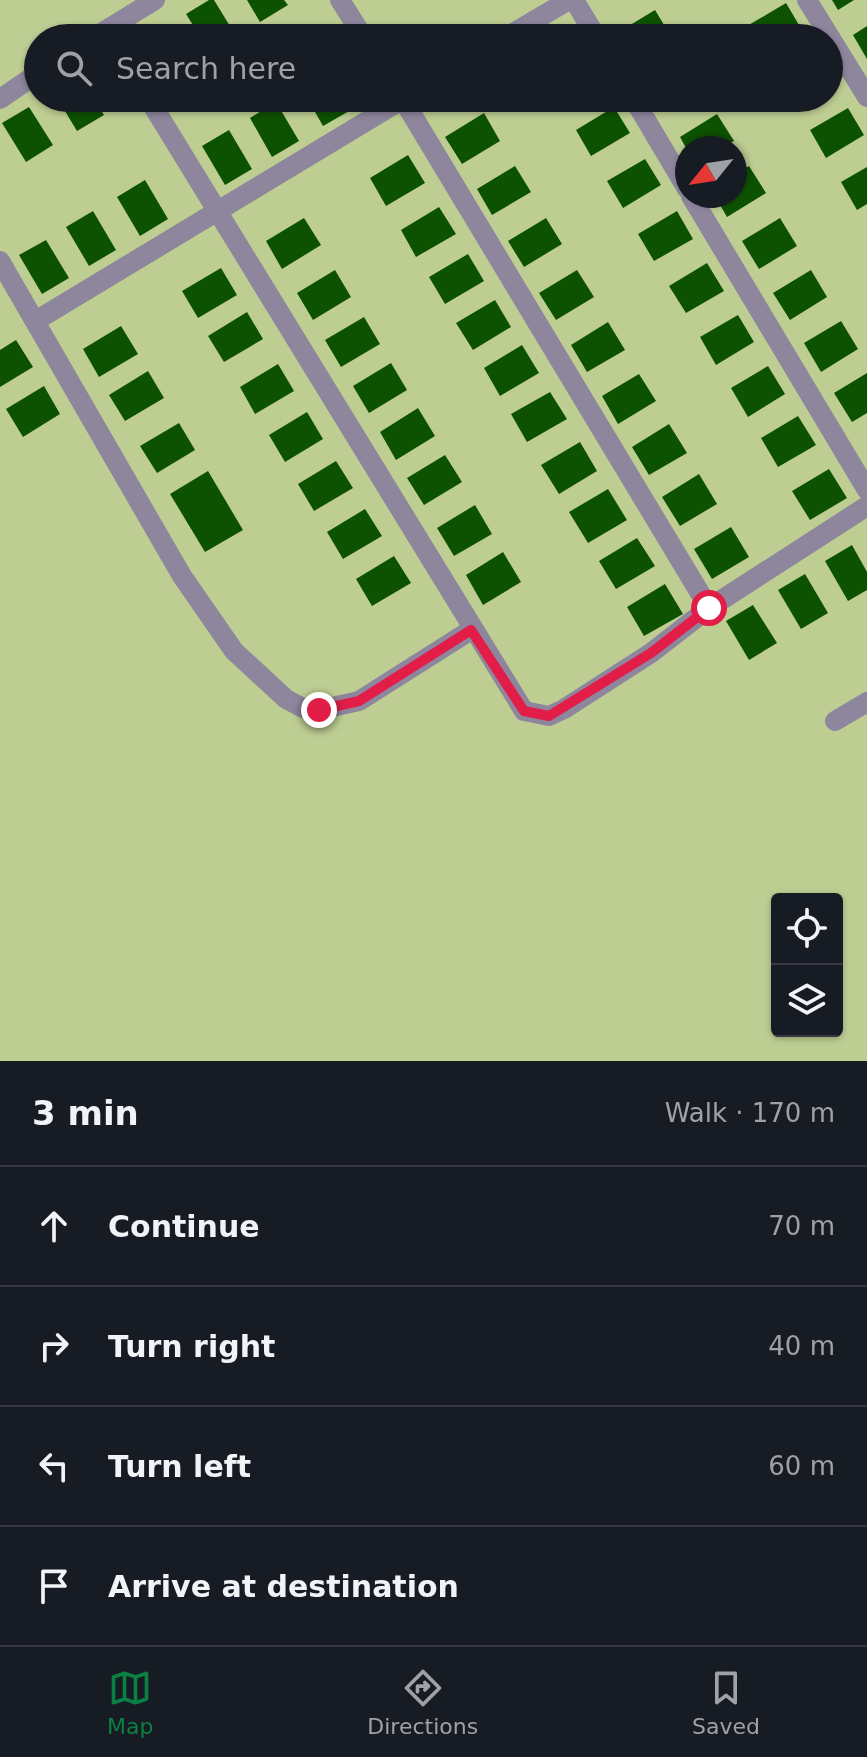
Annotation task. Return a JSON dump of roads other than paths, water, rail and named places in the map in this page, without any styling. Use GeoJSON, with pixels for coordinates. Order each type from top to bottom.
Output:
{"type":"FeatureCollection","features":[{"type":"Feature","properties":{"kind":"lane"},"geometry":{"type":"LineString","coordinates":[[119,24],[155,0]]}},
{"type":"Feature","properties":{"kind":"lane"},"geometry":{"type":"LineString","coordinates":[[340,0],[355,24]]}},
{"type":"Feature","properties":{"kind":"lane"},"geometry":{"type":"LineString","coordinates":[[529,24],[571,0],[587,24]]}},
{"type":"Feature","properties":{"kind":"lane"},"geometry":{"type":"LineString","coordinates":[[807,0],[822,24]]}},
{"type":"Feature","properties":{"kind":"lane"},"geometry":{"type":"LineString","coordinates":[[843,58],[867,97]]}},
{"type":"Feature","properties":{"kind":"lane"},"geometry":{"type":"LineString","coordinates":[[0,99],[24,83]]}},
{"type":"Feature","properties":{"kind":"lane"},"geometry":{"type":"LineString","coordinates":[[157,112],[471,630],[524,711],[549,716],[651,653],[709,608],[867,506]]}},
{"type":"Feature","properties":{"kind":"lane"},"geometry":{"type":"LineString","coordinates":[[37,320],[381,112]]}},
{"type":"Feature","properties":{"kind":"lane"},"geometry":{"type":"LineString","coordinates":[[412,112],[709,608]]}},
{"type":"Feature","properties":{"kind":"lane"},"geometry":{"type":"LineString","coordinates":[[641,112],[675,169]]}},
{"type":"Feature","properties":{"kind":"lane"},"geometry":{"type":"LineString","coordinates":[[698,208],[867,490]]}},
{"type":"Feature","properties":{"kind":"lane"},"geometry":{"type":"LineString","coordinates":[[0,261],[37,320],[182,576],[234,651],[286,699],[303,708],[319,710],[359,701],[471,630]]}},
{"type":"Feature","properties":{"kind":"lane"},"geometry":{"type":"LineString","coordinates":[[835,721],[867,702]]}}]}
